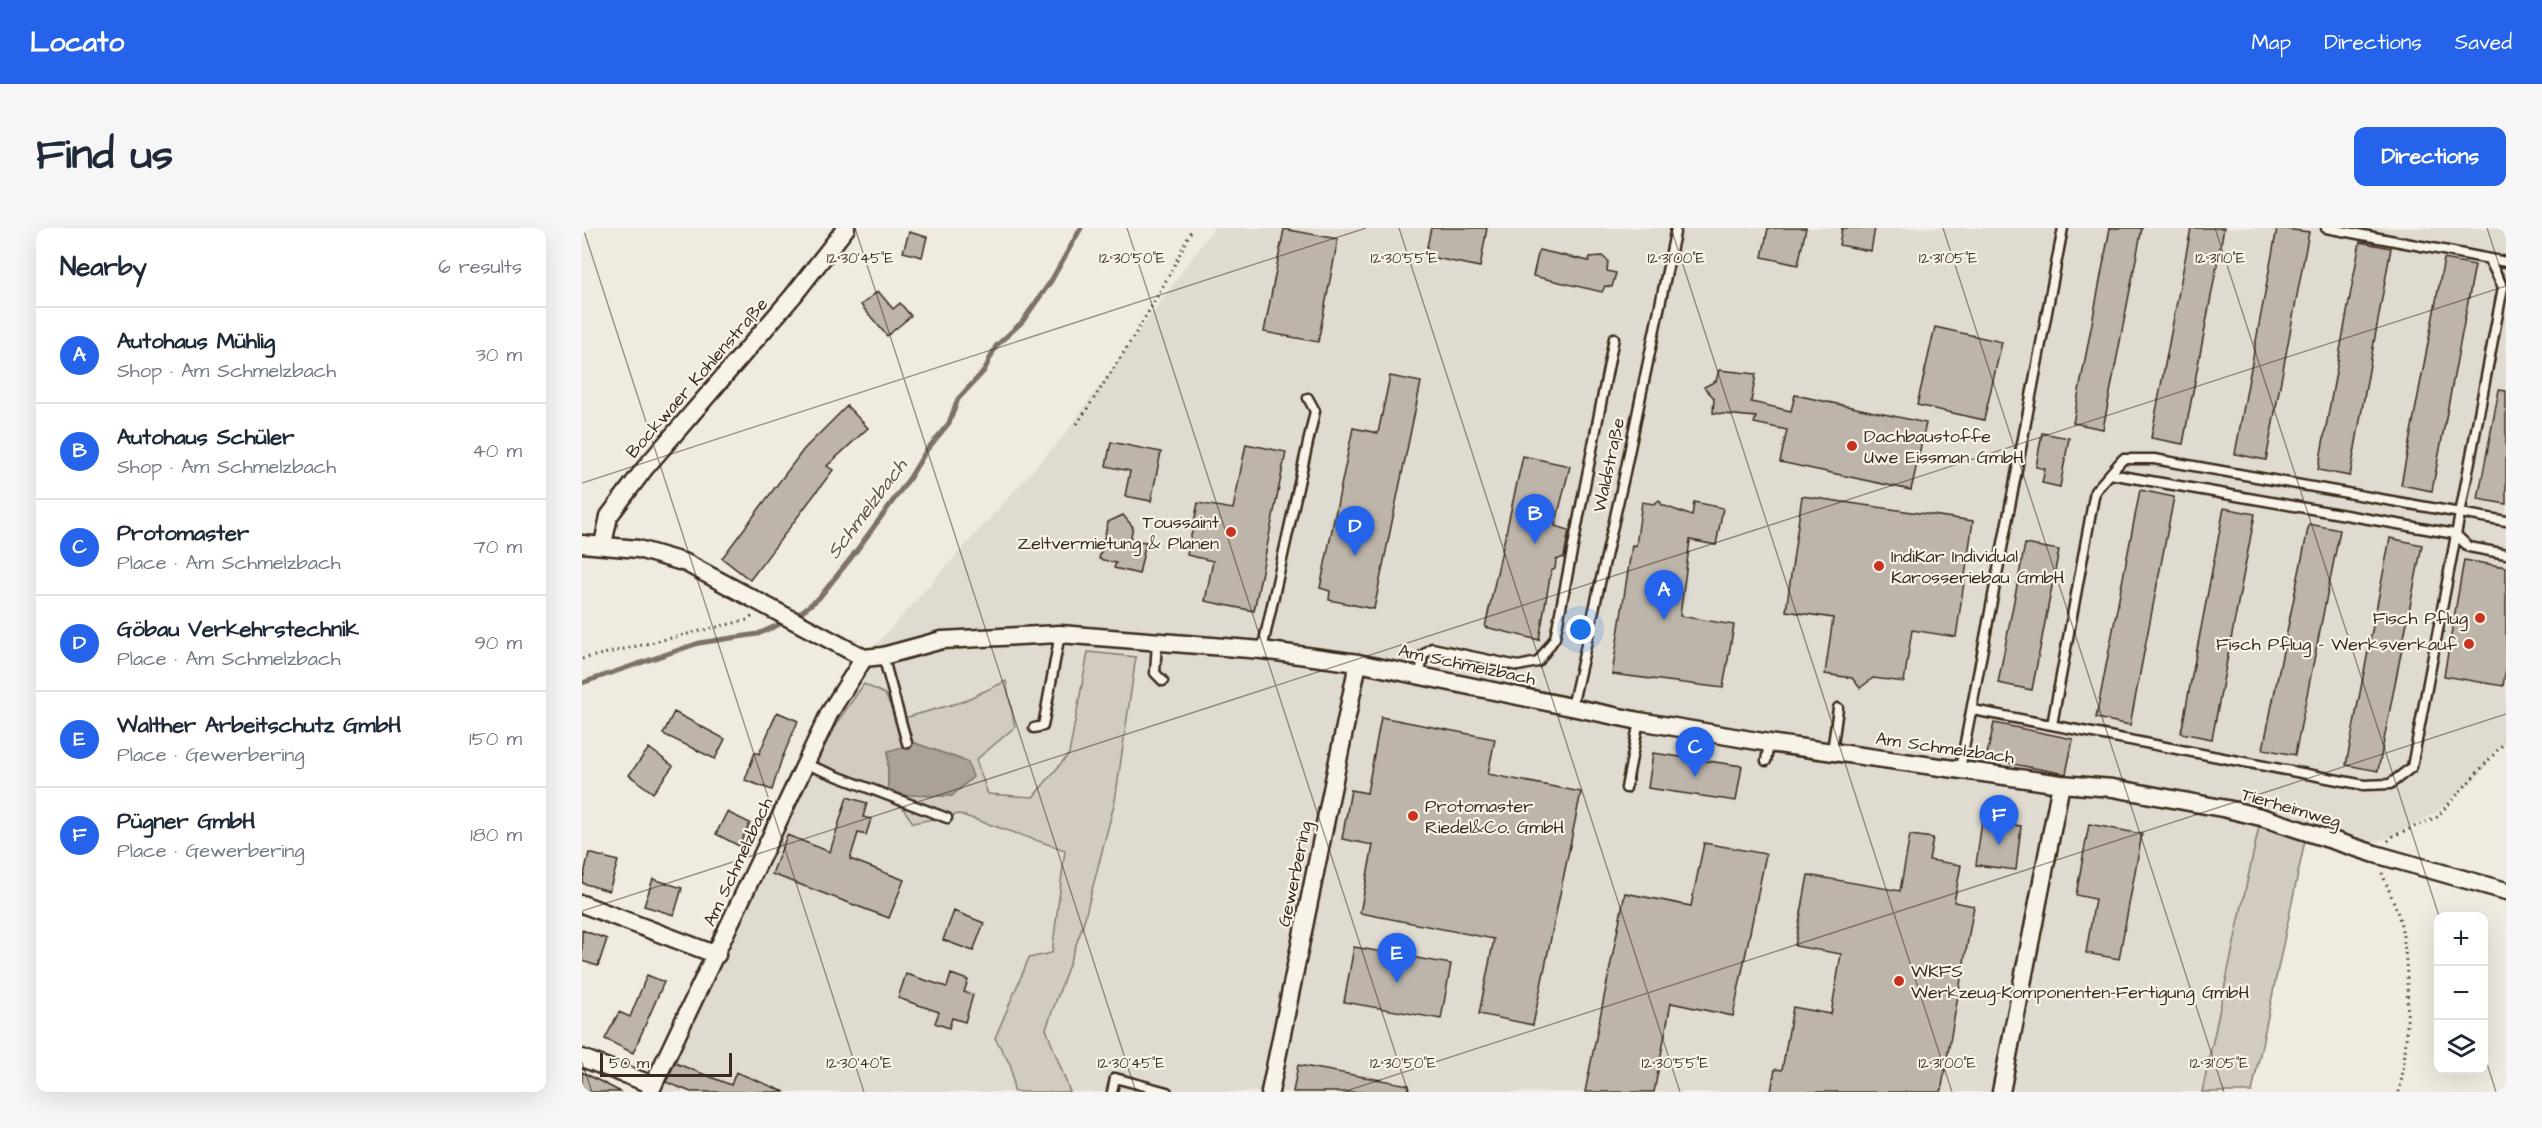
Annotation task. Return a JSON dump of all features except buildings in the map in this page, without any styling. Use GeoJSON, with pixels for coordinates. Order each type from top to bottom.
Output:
{"type":"FeatureCollection","features":[{"type":"Feature","properties":{"kind":"street","name":"Bockwaer Kohlenstraße"},"geometry":{"type":"LineString","coordinates":[[603,544],[609,516],[645,468],[793,296],[846,228]]}},
{"type":"Feature","properties":{"kind":"street"},"geometry":{"type":"LineString","coordinates":[[582,544],[603,544],[638,549],[686,563],[802,627],[864,658]]}},
{"type":"Feature","properties":{"kind":"street","name":"Am Schmelzbach"},"geometry":{"type":"LineString","coordinates":[[582,1058],[652,1088],[717,955],[830,712],[864,658],[883,656],[942,640],[1060,634],[1262,650],[1420,674],[1639,721],[1769,743],[2061,784]]}},
{"type":"Feature","properties":{"kind":"street","name":"Gewerbering"},"geometry":{"type":"LineString","coordinates":[[1270,1092],[1358,663]]}},
{"type":"Feature","properties":{"kind":"street"},"geometry":{"type":"LineString","coordinates":[[2001,1092],[2061,784]]}},
{"type":"Feature","properties":{"kind":"street","name":"Tierheimweg"},"geometry":{"type":"LineString","coordinates":[[2061,784],[2113,788],[2261,817],[2375,854],[2506,891]]}},
{"type":"Feature","properties":{"kind":"street"},"geometry":{"type":"LineString","coordinates":[[582,904],[717,955]]}},
{"type":"Feature","properties":{"kind":"lane","name":"Waldstraße"},"geometry":{"type":"LineString","coordinates":[[1572,707],[1624,477],[1676,228]]}},
{"type":"Feature","properties":{"kind":"lane"},"geometry":{"type":"LineString","coordinates":[[1960,769],[2063,228]]}},
{"type":"Feature","properties":{"kind":"lane"},"geometry":{"type":"LineString","coordinates":[[2326,228],[2506,262]]}},
{"type":"Feature","properties":{"kind":"lane"},"geometry":{"type":"LineString","coordinates":[[1973,710],[2364,785],[2390,784],[2412,767],[2503,287],[2489,259]]}},
{"type":"Feature","properties":{"kind":"lane"},"geometry":{"type":"LineString","coordinates":[[1420,674],[1423,655],[1432,648],[1518,666],[1538,662],[1555,638],[1614,338]]}},
{"type":"Feature","properties":{"kind":"lane"},"geometry":{"type":"LineString","coordinates":[[1262,650],[1316,411],[1308,398]]}},
{"type":"Feature","properties":{"kind":"lane"},"geometry":{"type":"LineString","coordinates":[[2052,725],[2095,491],[2123,459],[2154,459],[2506,520]]}},
{"type":"Feature","properties":{"kind":"lane"},"geometry":{"type":"LineString","coordinates":[[2110,474],[2456,534],[2469,547],[2506,554]]}},
{"type":"Feature","properties":{"kind":"lane"},"geometry":{"type":"LineString","coordinates":[[1034,728],[1043,726],[1060,634]]}},
{"type":"Feature","properties":{"kind":"lane"},"geometry":{"type":"LineString","coordinates":[[1156,642],[1155,673],[1164,681]]}},
{"type":"Feature","properties":{"kind":"lane"},"geometry":{"type":"LineString","coordinates":[[883,656],[907,743]]}},
{"type":"Feature","properties":{"kind":"lane"},"geometry":{"type":"LineString","coordinates":[[1832,752],[1838,708]]}},
{"type":"Feature","properties":{"kind":"lane"},"geometry":{"type":"LineString","coordinates":[[1626,788],[1639,721]]}},
{"type":"Feature","properties":{"kind":"lane"},"geometry":{"type":"LineString","coordinates":[[1766,761],[1769,743]]}},
{"type":"Feature","properties":{"kind":"lane"},"geometry":{"type":"LineString","coordinates":[[805,764],[947,818]]}},
{"type":"Feature","properties":{"kind":"lane"},"geometry":{"type":"LineString","coordinates":[[1112,1092],[1115,1078],[1167,1092]]}},
{"type":"Feature","properties":{"kind":"path"},"geometry":{"type":"LineString","coordinates":[[1077,424],[1123,356],[1180,255],[1192,228]]}},
{"type":"Feature","properties":{"kind":"path"},"geometry":{"type":"LineString","coordinates":[[582,659],[747,620],[773,610]]}},
{"type":"Feature","properties":{"kind":"path"},"geometry":{"type":"LineString","coordinates":[[2399,1092],[2404,1070],[2407,977],[2400,922],[2375,854],[2393,836],[2437,817],[2506,741]]}},
{"type":"Feature","properties":{"kind":"shaded area"},"geometry":{"type":"Polygon","coordinates":[[[1214,228],[2506,228],[2506,741],[2479,775],[2438,811],[2393,836],[2374,842],[2307,831],[2261,817],[2202,1092],[651,1092],[864,658],[1062,438],[1214,228]]]}},
{"type":"Feature","properties":{"kind":"shaded area"},"geometry":{"type":"Polygon","coordinates":[[[1088,652],[1136,657],[1115,801],[1083,925],[1046,1029],[1070,1092],[1014,1092],[1011,1066],[995,1038],[1029,958],[1052,953],[1065,850],[959,814],[913,823],[900,804],[905,795],[952,796],[968,762],[915,743],[888,752],[888,791],[814,765],[840,718],[864,684],[885,694],[897,720],[961,702],[1006,681],[1015,727],[976,760],[988,794],[1033,797],[1069,754],[1088,652]]]}},
{"type":"Feature","properties":{"kind":"shaded area"},"geometry":{"type":"Polygon","coordinates":[[[915,743],[968,762],[973,777],[952,796],[905,795],[888,791],[888,751],[915,743]]]}},
{"type":"Feature","properties":{"kind":"shaded area"},"geometry":{"type":"Polygon","coordinates":[[[2261,817],[2307,831],[2252,1092],[2202,1092],[2261,817]]]}},
{"type":"Feature","properties":{"kind":"waterway","name":"Schmelzbach"},"geometry":{"type":"LineString","coordinates":[[795,617],[819,598],[851,558],[909,479],[926,451],[949,423],[958,399],[984,371],[996,346],[1022,322],[1051,281],[1081,228]]}},
{"type":"Feature","properties":{"kind":"waterway","name":"Schmelzbach"},"geometry":{"type":"LineString","coordinates":[[582,683],[699,643],[758,634],[787,621]]}},
{"type":"Feature","properties":{"kind":"place","name":"Dachbaustoffe Uwe Eissman GmbH"},"geometry":{"type":"Point","coordinates":[1852,446]}},
{"type":"Feature","properties":{"kind":"place","name":"Toussaint Zeltvermietung & Planen"},"geometry":{"type":"Point","coordinates":[1231,532]}},
{"type":"Feature","properties":{"kind":"place","name":"Autohaus Schüler"},"geometry":{"type":"Point","coordinates":[1535,544]}},
{"type":"Feature","properties":{"kind":"place","name":"Göbau Verkehrstechnik"},"geometry":{"type":"Point","coordinates":[1355,556]}},
{"type":"Feature","properties":{"kind":"place","name":"IndiKar Individual Karosseriebau GmbH"},"geometry":{"type":"Point","coordinates":[1879,566]}},
{"type":"Feature","properties":{"kind":"place","name":"Fisch Pflug"},"geometry":{"type":"Point","coordinates":[2480,618]}},
{"type":"Feature","properties":{"kind":"place","name":"Autohaus Mühlig"},"geometry":{"type":"Point","coordinates":[1664,620]}},
{"type":"Feature","properties":{"kind":"place","name":"Fisch Pflug - Werksverkauf"},"geometry":{"type":"Point","coordinates":[2469,644]}},
{"type":"Feature","properties":{"kind":"place","name":"Protomaster"},"geometry":{"type":"Point","coordinates":[1695,777]}},
{"type":"Feature","properties":{"kind":"place","name":"Protomaster Riedel&Co. GmbH"},"geometry":{"type":"Point","coordinates":[1413,816]}},
{"type":"Feature","properties":{"kind":"place","name":"Pügner GmbH"},"geometry":{"type":"Point","coordinates":[1999,845]}},
{"type":"Feature","properties":{"kind":"place","name":"WKFS Werkzeug-Komponenten-Fertigung GmbH"},"geometry":{"type":"Point","coordinates":[1899,981]}},
{"type":"Feature","properties":{"kind":"place","name":"Walther Arbeitschutz GmbH"},"geometry":{"type":"Point","coordinates":[1397,983]}}]}
